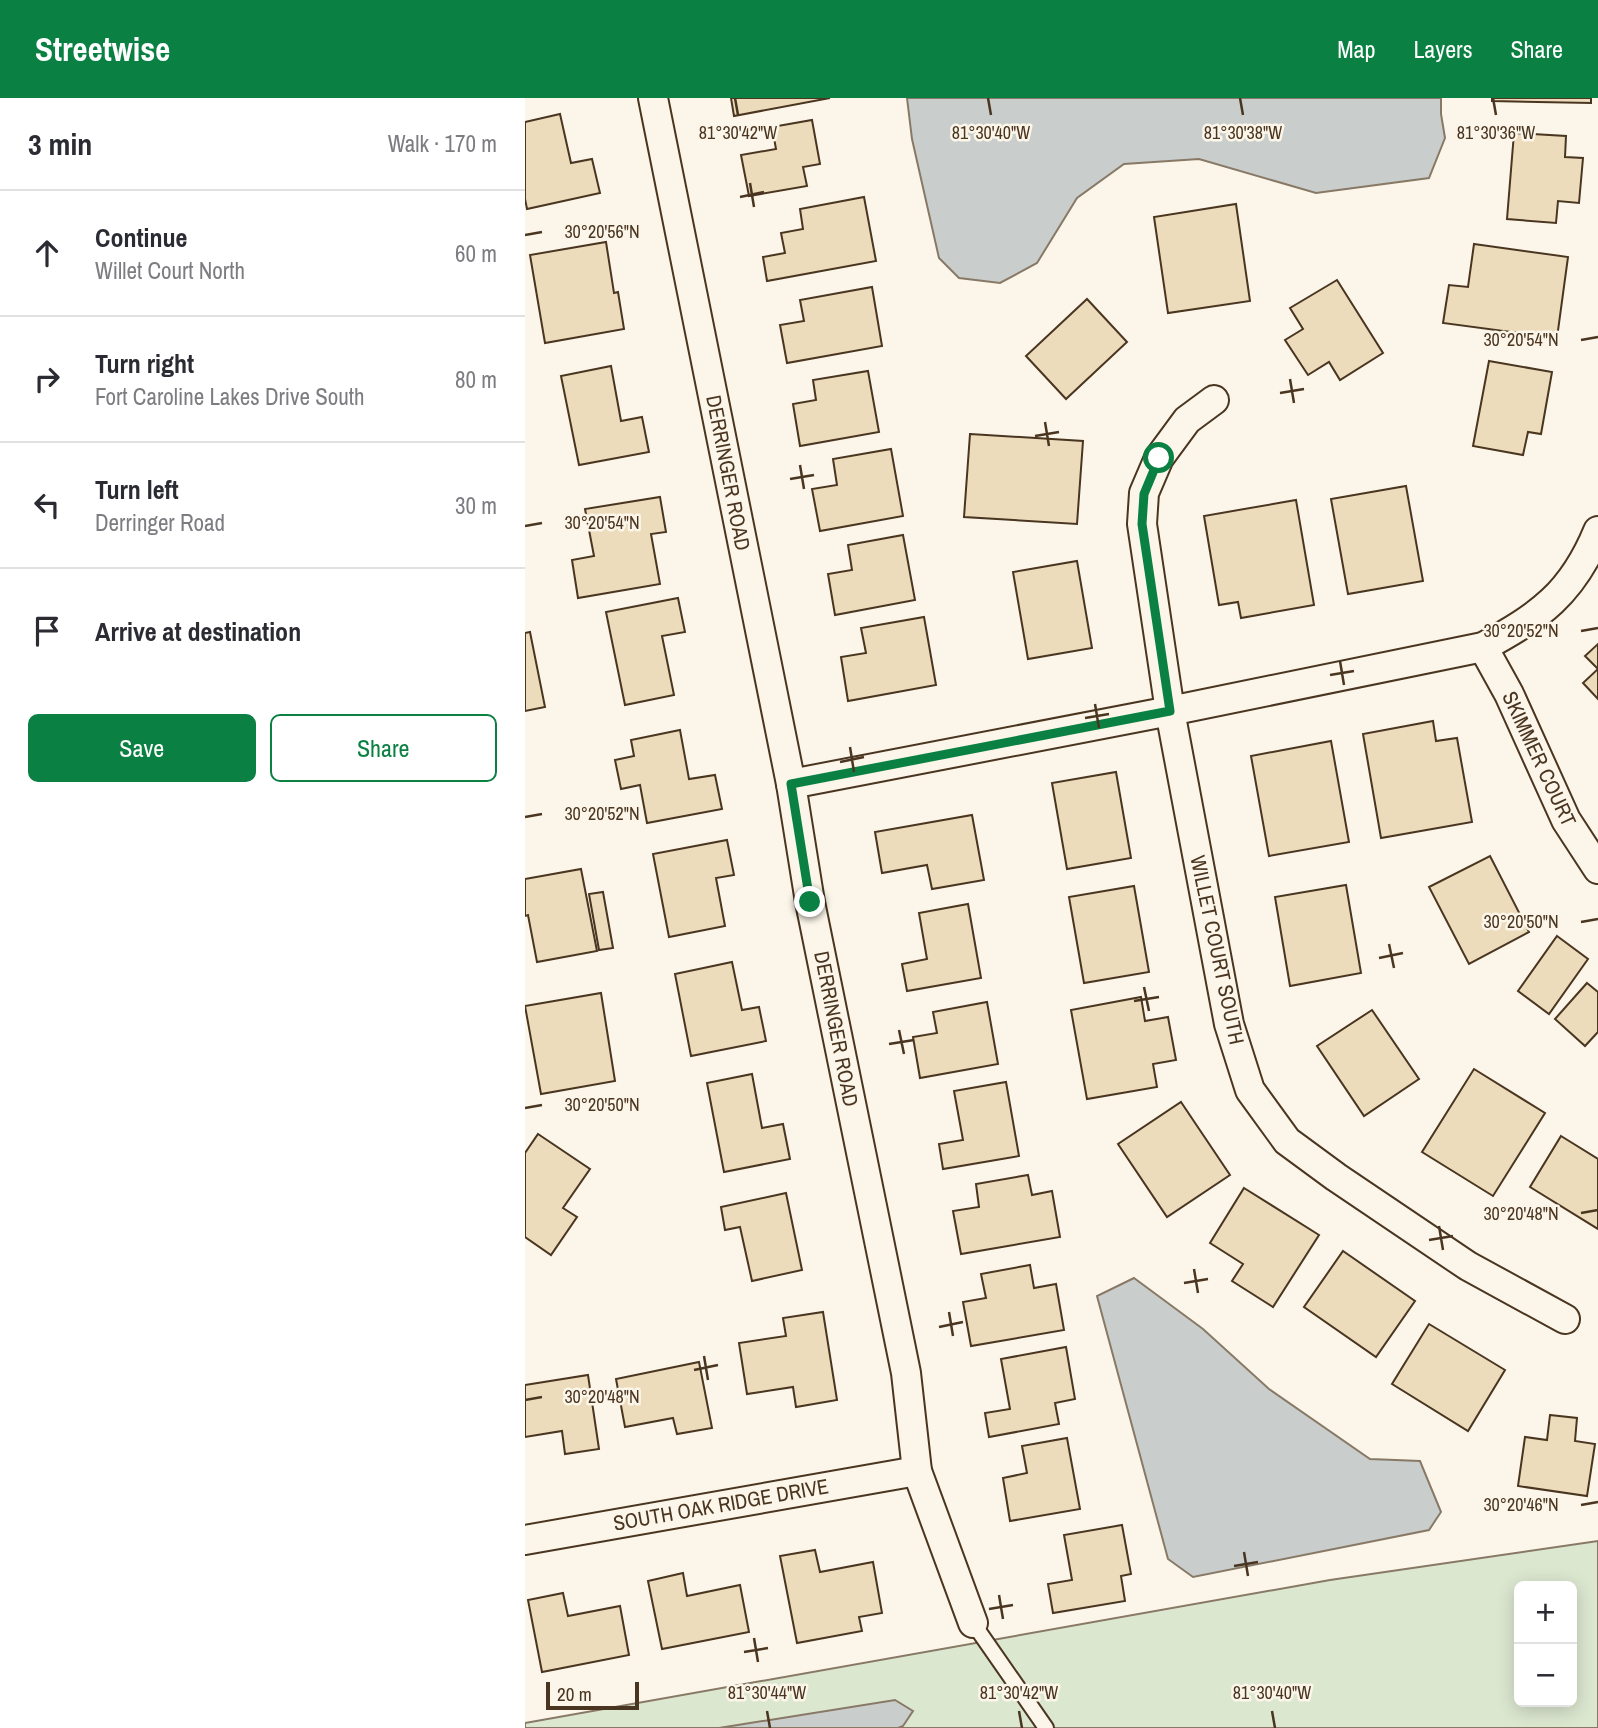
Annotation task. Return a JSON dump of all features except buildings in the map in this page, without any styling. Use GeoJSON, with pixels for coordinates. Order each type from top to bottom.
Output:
{"type":"FeatureCollection","features":[{"type":"Feature","properties":{"kind":"street","name":"DERRINGER ROAD"},"geometry":{"type":"LineString","coordinates":[[653,98],[791,784],[810,902],[906,1373],[918,1471],[972,1623]]}},
{"type":"Feature","properties":{"kind":"street","name":"WILLET COURT SOUTH"},"geometry":{"type":"LineString","coordinates":[[1214,400],[1187,420],[1159,458],[1144,494],[1142,524],[1170,711],[1229,1024],[1250,1090],[1287,1141],[1336,1177],[1468,1266],[1565,1319]]}},
{"type":"Feature","properties":{"kind":"street"},"geometry":{"type":"LineString","coordinates":[[791,784],[1483,647],[1544,610],[1568,586],[1598,531]]}},
{"type":"Feature","properties":{"kind":"street","name":"SKIMMER COURT"},"geometry":{"type":"LineString","coordinates":[[1483,647],[1509,694],[1566,820],[1598,869]]}},
{"type":"Feature","properties":{"kind":"street","name":"SOUTH OAK RIDGE DRIVE"},"geometry":{"type":"LineString","coordinates":[[525,1540],[918,1471]]}},
{"type":"Feature","properties":{"kind":"lane","name":"DERRINGER ROAD"},"geometry":{"type":"LineString","coordinates":[[972,1623],[1047,1728]]}},
{"type":"Feature","properties":{"kind":"green space"},"geometry":{"type":"Polygon","coordinates":[[[1598,1541],[1598,1728],[525,1728],[525,1723],[1330,1580],[1598,1541]]]}},
{"type":"Feature","properties":{"kind":"shaded area"},"geometry":{"type":"Polygon","coordinates":[[[907,98],[1441,98],[1445,138],[1429,178],[1316,193],[1199,159],[1124,164],[1077,198],[1037,263],[1000,283],[959,278],[939,258],[912,139],[907,98]]]}},
{"type":"Feature","properties":{"kind":"shaded area"},"geometry":{"type":"Polygon","coordinates":[[[1134,1278],[1203,1329],[1269,1389],[1370,1459],[1420,1461],[1441,1512],[1429,1530],[1193,1577],[1168,1559],[1097,1296],[1134,1278]]]}},
{"type":"Feature","properties":{"kind":"shaded area"},"geometry":{"type":"Polygon","coordinates":[[[895,1700],[913,1711],[903,1726],[898,1728],[719,1728],[895,1700]]]}},
{"type":"Feature","properties":{"kind":"route"},"geometry":{"type":"LineString","coordinates":[[810,902],[791,784],[1170,711],[1142,524],[1144,494],[1159,458]]}}]}
